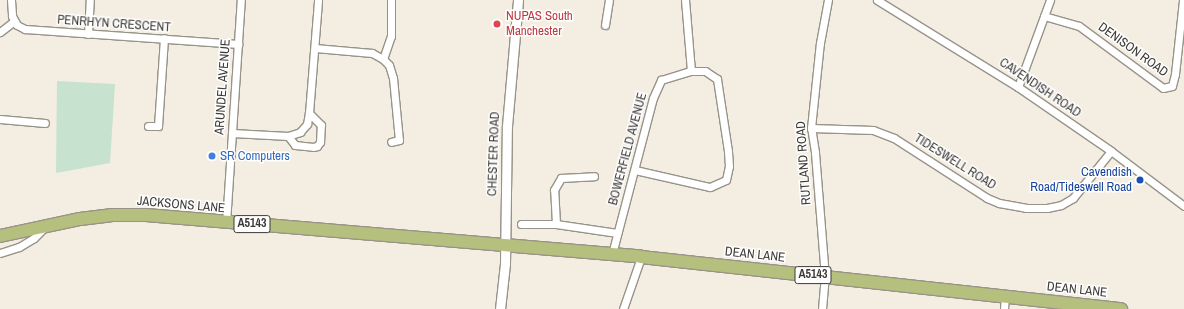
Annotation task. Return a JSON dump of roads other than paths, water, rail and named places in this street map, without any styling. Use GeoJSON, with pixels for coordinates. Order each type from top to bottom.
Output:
{"type":"FeatureCollection","features":[{"type":"Feature","properties":{"kind":"main road","name":"JACKSONS LANE"},"geometry":{"type":"LineString","coordinates":[[0,236],[80,219],[111,215],[146,215],[226,223],[505,245]]}},
{"type":"Feature","properties":{"kind":"main road","name":"DEAN LANE"},"geometry":{"type":"LineString","coordinates":[[505,245],[641,257],[1121,309]]}},
{"type":"Feature","properties":{"kind":"street"},"geometry":{"type":"LineString","coordinates":[[0,32],[14,21],[11,12],[11,0]]}},
{"type":"Feature","properties":{"kind":"street"},"geometry":{"type":"LineString","coordinates":[[88,34],[90,0]]}},
{"type":"Feature","properties":{"kind":"street","name":"ARUNDEL AVENUE"},"geometry":{"type":"LineString","coordinates":[[226,223],[241,0]]}},
{"type":"Feature","properties":{"kind":"street"},"geometry":{"type":"LineString","coordinates":[[232,133],[288,136],[300,132],[308,124],[318,0]]}},
{"type":"Feature","properties":{"kind":"street"},"geometry":{"type":"LineString","coordinates":[[383,59],[391,36],[391,0]]}},
{"type":"Feature","properties":{"kind":"street","name":"CHESTER ROAD"},"geometry":{"type":"LineString","coordinates":[[500,309],[503,287],[505,245],[507,126],[518,0]]}},
{"type":"Feature","properties":{"kind":"street"},"geometry":{"type":"LineString","coordinates":[[605,24],[609,0]]}},
{"type":"Feature","properties":{"kind":"street"},"geometry":{"type":"LineString","coordinates":[[635,170],[710,187],[726,180],[729,166],[728,151],[717,79],[705,71],[691,71],[685,0]]}},
{"type":"Feature","properties":{"kind":"street","name":"RUTLAND ROAD"},"geometry":{"type":"LineString","coordinates":[[822,309],[825,277],[815,152],[811,128],[820,43],[828,0]]}},
{"type":"Feature","properties":{"kind":"street","name":"CAVENDISH ROAD"},"geometry":{"type":"LineString","coordinates":[[876,0],[1018,87],[1111,151],[1184,206]]}},
{"type":"Feature","properties":{"kind":"street"},"geometry":{"type":"LineString","coordinates":[[1018,87],[1050,0]]}},
{"type":"Feature","properties":{"kind":"street","name":"DENISON ROAD"},"geometry":{"type":"LineString","coordinates":[[1044,16],[1079,26],[1163,88],[1172,86],[1175,74],[1183,0]]}},
{"type":"Feature","properties":{"kind":"street","name":"PENRHYN CRESCENT"},"geometry":{"type":"LineString","coordinates":[[14,21],[20,28],[25,29],[238,44]]}},
{"type":"Feature","properties":{"kind":"street"},"geometry":{"type":"LineString","coordinates":[[148,126],[158,126],[164,38]]}},
{"type":"Feature","properties":{"kind":"street"},"geometry":{"type":"LineString","coordinates":[[315,48],[334,51],[358,51],[372,53],[383,59],[389,65],[393,78],[398,140]]}},
{"type":"Feature","properties":{"kind":"street","name":"BOWERFIELD AVENUE"},"geometry":{"type":"LineString","coordinates":[[612,254],[653,98],[661,80],[691,71]]}},
{"type":"Feature","properties":{"kind":"street"},"geometry":{"type":"LineString","coordinates":[[288,136],[295,145],[317,146],[320,142],[321,125],[309,113]]}},
{"type":"Feature","properties":{"kind":"street"},"geometry":{"type":"LineString","coordinates":[[0,119],[45,123]]}},
{"type":"Feature","properties":{"kind":"street","name":"TIDESWELL ROAD"},"geometry":{"type":"LineString","coordinates":[[811,128],[873,130],[894,138],[987,198],[999,204],[1026,208],[1055,207],[1073,198],[1111,151]]}},
{"type":"Feature","properties":{"kind":"street"},"geometry":{"type":"LineString","coordinates":[[391,142],[398,140],[407,141]]}},
{"type":"Feature","properties":{"kind":"street"},"geometry":{"type":"LineString","coordinates":[[556,224],[554,190],[561,178],[594,176]]}},
{"type":"Feature","properties":{"kind":"street"},"geometry":{"type":"LineString","coordinates":[[521,224],[556,224],[617,233]]}},
{"type":"Feature","properties":{"kind":"street"},"geometry":{"type":"LineString","coordinates":[[0,253],[19,247],[34,238],[46,226]]}},
{"type":"Feature","properties":{"kind":"street"},"geometry":{"type":"LineString","coordinates":[[623,309],[641,257]]}},
{"type":"Feature","properties":{"kind":"street"},"geometry":{"type":"LineString","coordinates":[[1004,309],[1005,296]]}},
{"type":"Feature","properties":{"kind":"place","name":"NUPAS South Manchester"},"geometry":{"type":"Point","coordinates":[497,24]}},
{"type":"Feature","properties":{"kind":"place","name":"SR Computers"},"geometry":{"type":"Point","coordinates":[212,156]}},
{"type":"Feature","properties":{"kind":"place","name":"Cavendish Road/Tideswell Road"},"geometry":{"type":"Point","coordinates":[1140,180]}}]}
